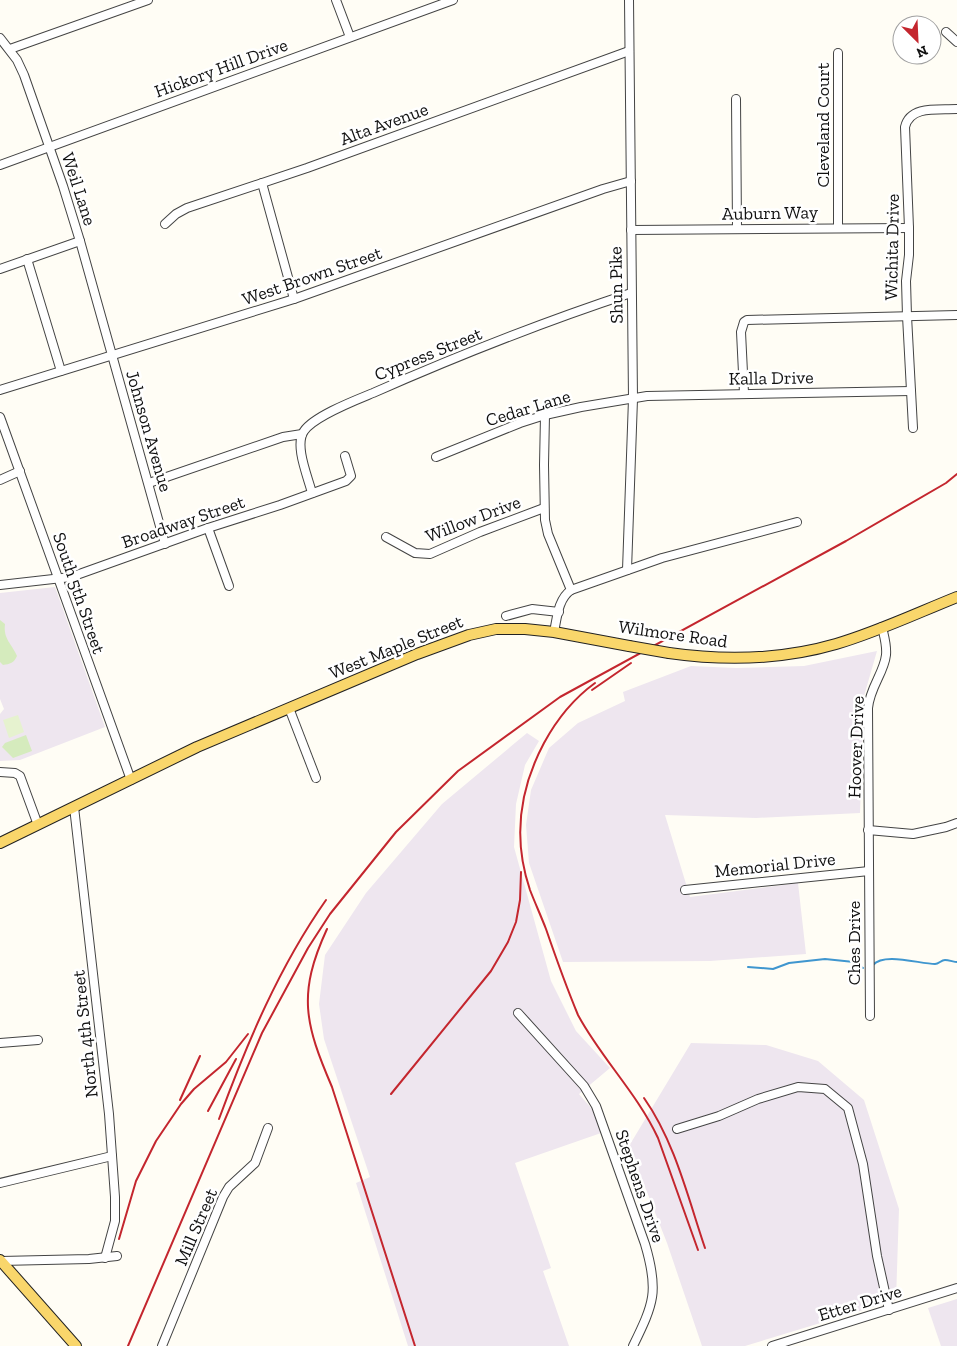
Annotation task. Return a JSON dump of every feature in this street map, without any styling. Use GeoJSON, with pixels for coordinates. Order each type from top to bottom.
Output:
{"type":"FeatureCollection","features":[{"type":"Feature","properties":{"kind":"main road","name":"Wilmore Road"},"geometry":{"type":"LineString","coordinates":[[554,632],[669,653],[723,659],[785,656],[837,644],[957,597]]}},
{"type":"Feature","properties":{"kind":"main road","name":"West Maple Street"},"geometry":{"type":"LineString","coordinates":[[0,843],[197,747],[469,634],[511,628],[554,632]]}},
{"type":"Feature","properties":{"kind":"main road"},"geometry":{"type":"LineString","coordinates":[[0,1260],[76,1346]]}},
{"type":"Feature","properties":{"kind":"street"},"geometry":{"type":"LineString","coordinates":[[10,49],[148,0]]}},
{"type":"Feature","properties":{"kind":"street"},"geometry":{"type":"LineString","coordinates":[[336,0],[350,37]]}},
{"type":"Feature","properties":{"kind":"street","name":"Hickory Hill Drive"},"geometry":{"type":"LineString","coordinates":[[0,165],[453,0]]}},
{"type":"Feature","properties":{"kind":"street","name":"Shun Pike"},"geometry":{"type":"LineString","coordinates":[[627,570],[633,399],[629,0]]}},
{"type":"Feature","properties":{"kind":"street"},"geometry":{"type":"LineString","coordinates":[[946,32],[957,42]]}},
{"type":"Feature","properties":{"kind":"street","name":"Weil Lane"},"geometry":{"type":"LineString","coordinates":[[0,38],[10,49],[24,76],[80,241],[112,356]]}},
{"type":"Feature","properties":{"kind":"street","name":"Alta Avenue"},"geometry":{"type":"LineString","coordinates":[[165,224],[176,214],[187,208],[262,183],[629,51]]}},
{"type":"Feature","properties":{"kind":"street","name":"Cleveland Court"},"geometry":{"type":"LineString","coordinates":[[838,53],[838,228]]}},
{"type":"Feature","properties":{"kind":"street"},"geometry":{"type":"LineString","coordinates":[[736,99],[737,229]]}},
{"type":"Feature","properties":{"kind":"street","name":"Wichita Drive"},"geometry":{"type":"LineString","coordinates":[[913,428],[906,316],[909,228],[905,127],[909,116],[920,111],[957,109]]}},
{"type":"Feature","properties":{"kind":"street","name":"West Brown Street"},"geometry":{"type":"LineString","coordinates":[[0,390],[294,299],[603,189],[631,181]]}},
{"type":"Feature","properties":{"kind":"street"},"geometry":{"type":"LineString","coordinates":[[262,183],[294,299]]}},
{"type":"Feature","properties":{"kind":"street","name":"Auburn Way"},"geometry":{"type":"LineString","coordinates":[[630,230],[909,228]]}},
{"type":"Feature","properties":{"kind":"street"},"geometry":{"type":"LineString","coordinates":[[0,269],[80,241]]}},
{"type":"Feature","properties":{"kind":"street"},"geometry":{"type":"LineString","coordinates":[[27,260],[61,371]]}},
{"type":"Feature","properties":{"kind":"street","name":"Cypress Street"},"geometry":{"type":"LineString","coordinates":[[302,434],[305,429],[328,413],[416,374],[497,341],[631,293]]}},
{"type":"Feature","properties":{"kind":"street"},"geometry":{"type":"LineString","coordinates":[[744,394],[741,332],[744,322],[747,320],[957,315]]}},
{"type":"Feature","properties":{"kind":"street","name":"Johnson Avenue"},"geometry":{"type":"LineString","coordinates":[[112,356],[165,544]]}},
{"type":"Feature","properties":{"kind":"street","name":"Kalla Drive"},"geometry":{"type":"LineString","coordinates":[[633,399],[647,396],[911,391]]}},
{"type":"Feature","properties":{"kind":"street","name":"Cedar Lane"},"geometry":{"type":"LineString","coordinates":[[436,457],[520,423],[545,415],[580,407],[633,399]]}},
{"type":"Feature","properties":{"kind":"street"},"geometry":{"type":"LineString","coordinates":[[545,415],[544,508],[548,534],[572,590]]}},
{"type":"Feature","properties":{"kind":"street","name":"South 5th Street"},"geometry":{"type":"LineString","coordinates":[[0,417],[130,780]]}},
{"type":"Feature","properties":{"kind":"street"},"geometry":{"type":"LineString","coordinates":[[149,483],[283,437],[302,434],[300,448],[312,493]]}},
{"type":"Feature","properties":{"kind":"street","name":"Broadway Street"},"geometry":{"type":"LineString","coordinates":[[0,585],[59,580],[312,493],[346,480],[351,476],[345,456]]}},
{"type":"Feature","properties":{"kind":"street"},"geometry":{"type":"LineString","coordinates":[[0,480],[20,471]]}},
{"type":"Feature","properties":{"kind":"street","name":"Willow Drive"},"geometry":{"type":"LineString","coordinates":[[386,537],[414,553],[430,554],[497,525],[544,508]]}},
{"type":"Feature","properties":{"kind":"street"},"geometry":{"type":"LineString","coordinates":[[554,632],[564,597],[572,590],[662,558],[796,522]]}},
{"type":"Feature","properties":{"kind":"street"},"geometry":{"type":"LineString","coordinates":[[208,528],[229,586]]}},
{"type":"Feature","properties":{"kind":"street"},"geometry":{"type":"LineString","coordinates":[[506,616],[532,609],[559,612]]}},
{"type":"Feature","properties":{"kind":"street","name":"Hoover Drive"},"geometry":{"type":"LineString","coordinates":[[868,871],[868,708],[871,692],[886,655],[886,644],[882,627]]}},
{"type":"Feature","properties":{"kind":"street"},"geometry":{"type":"LineString","coordinates":[[289,708],[316,778]]}},
{"type":"Feature","properties":{"kind":"street"},"geometry":{"type":"LineString","coordinates":[[0,772],[15,773],[20,776],[38,825]]}},
{"type":"Feature","properties":{"kind":"street","name":"North 4th Street"},"geometry":{"type":"LineString","coordinates":[[74,807],[88,915],[109,1114],[115,1197],[115,1221],[105,1258]]}},
{"type":"Feature","properties":{"kind":"street"},"geometry":{"type":"LineString","coordinates":[[868,830],[913,834],[957,823]]}},
{"type":"Feature","properties":{"kind":"street","name":"Memorial Drive"},"geometry":{"type":"LineString","coordinates":[[685,890],[868,871]]}},
{"type":"Feature","properties":{"kind":"street","name":"Ches Drive"},"geometry":{"type":"LineString","coordinates":[[868,871],[870,1016]]}},
{"type":"Feature","properties":{"kind":"street","name":"Stephens Drive"},"geometry":{"type":"LineString","coordinates":[[518,1013],[584,1086],[596,1106],[651,1264],[654,1282],[652,1300],[644,1324],[633,1346]]}},
{"type":"Feature","properties":{"kind":"street"},"geometry":{"type":"LineString","coordinates":[[0,1043],[38,1040]]}},
{"type":"Feature","properties":{"kind":"street"},"geometry":{"type":"LineString","coordinates":[[677,1128],[719,1116],[758,1099],[798,1087],[825,1089],[848,1108],[863,1164],[877,1256],[889,1310]]}},
{"type":"Feature","properties":{"kind":"street","name":"Mill Street"},"geometry":{"type":"LineString","coordinates":[[162,1346],[222,1197],[229,1187],[255,1162],[268,1128]]}},
{"type":"Feature","properties":{"kind":"street"},"geometry":{"type":"LineString","coordinates":[[0,1183],[112,1156]]}},
{"type":"Feature","properties":{"kind":"street"},"geometry":{"type":"LineString","coordinates":[[0,1260],[105,1258],[118,1256]]}},
{"type":"Feature","properties":{"kind":"street","name":"Etter Drive"},"geometry":{"type":"LineString","coordinates":[[772,1346],[788,1344],[957,1288]]}},
{"type":"Feature","properties":{"kind":"shaded area"},"geometry":{"type":"Polygon","coordinates":[[[55,587],[105,727],[20,760],[0,761],[0,714],[4,709],[0,699],[0,593],[55,587]]]}},
{"type":"Feature","properties":{"kind":"shaded area"},"geometry":{"type":"Polygon","coordinates":[[[877,651],[864,696],[860,813],[756,818],[665,815],[690,897],[798,883],[806,954],[710,961],[563,962],[529,863],[526,825],[531,790],[549,748],[578,723],[625,701],[623,692],[691,666],[736,668],[804,666],[877,651]]]}},
{"type":"Feature","properties":{"kind":"shaded area"},"geometry":{"type":"Polygon","coordinates":[[[527,733],[539,741],[525,765],[516,804],[514,847],[551,981],[576,1031],[610,1068],[579,1094],[592,1109],[601,1133],[515,1163],[551,1268],[543,1271],[569,1346],[408,1346],[356,1183],[370,1177],[324,1039],[319,1004],[325,955],[366,893],[442,804],[527,733]]]}},
{"type":"Feature","properties":{"kind":"shaded area"},"geometry":{"type":"Polygon","coordinates":[[[691,1043],[766,1045],[818,1061],[864,1100],[899,1209],[896,1300],[745,1346],[702,1346],[667,1243],[629,1146],[691,1043]]]}},
{"type":"Feature","properties":{"kind":"shaded area"},"geometry":{"type":"Polygon","coordinates":[[[957,1299],[957,1346],[941,1346],[928,1308],[957,1299]]]}},
{"type":"Feature","properties":{"kind":"green space"},"geometry":{"type":"Polygon","coordinates":[[[0,620],[5,624],[5,634],[17,656],[12,663],[3,665],[0,662],[0,620]]]}},
{"type":"Feature","properties":{"kind":"green space"},"geometry":{"type":"Polygon","coordinates":[[[18,715],[24,732],[9,738],[3,720],[18,715]]]}},
{"type":"Feature","properties":{"kind":"green space"},"geometry":{"type":"Polygon","coordinates":[[[26,735],[32,751],[13,758],[2,747],[5,743],[26,735]]]}},
{"type":"Feature","properties":{"kind":"waterway"},"geometry":{"type":"LineString","coordinates":[[748,967],[773,969],[789,963],[825,959],[854,962],[863,968]]}},
{"type":"Feature","properties":{"kind":"waterway"},"geometry":{"type":"LineString","coordinates":[[873,965],[885,959],[928,964],[935,964],[945,960],[957,962]]}},
{"type":"Feature","properties":{"kind":"railway"},"geometry":{"type":"LineString","coordinates":[[128,1346],[262,1033],[308,948],[330,914],[396,832],[458,771],[560,697],[846,541],[946,483],[957,474]]}},
{"type":"Feature","properties":{"kind":"railway"},"geometry":{"type":"LineString","coordinates":[[592,690],[631,663]]}},
{"type":"Feature","properties":{"kind":"railway"},"geometry":{"type":"LineString","coordinates":[[595,683],[573,703],[554,726],[544,743],[529,779],[521,815],[520,834],[525,871],[530,890],[578,1015],[597,1046],[640,1106],[658,1138],[698,1250]]}},
{"type":"Feature","properties":{"kind":"railway"},"geometry":{"type":"LineString","coordinates":[[391,1094],[491,971],[508,942],[516,922],[520,900],[521,872]]}},
{"type":"Feature","properties":{"kind":"railway"},"geometry":{"type":"LineString","coordinates":[[219,1119],[265,1006],[293,952],[326,900]]}},
{"type":"Feature","properties":{"kind":"railway"},"geometry":{"type":"LineString","coordinates":[[327,929],[311,972],[308,991],[308,1009],[311,1026],[415,1346]]}},
{"type":"Feature","properties":{"kind":"railway"},"geometry":{"type":"LineString","coordinates":[[119,1239],[136,1181],[156,1141],[181,1104],[194,1089],[226,1062],[248,1034]]}},
{"type":"Feature","properties":{"kind":"railway"},"geometry":{"type":"LineString","coordinates":[[180,1100],[200,1056]]}},
{"type":"Feature","properties":{"kind":"railway"},"geometry":{"type":"LineString","coordinates":[[208,1111],[236,1059]]}},
{"type":"Feature","properties":{"kind":"railway"},"geometry":{"type":"LineString","coordinates":[[644,1098],[655,1115],[672,1152],[705,1248]]}}]}
